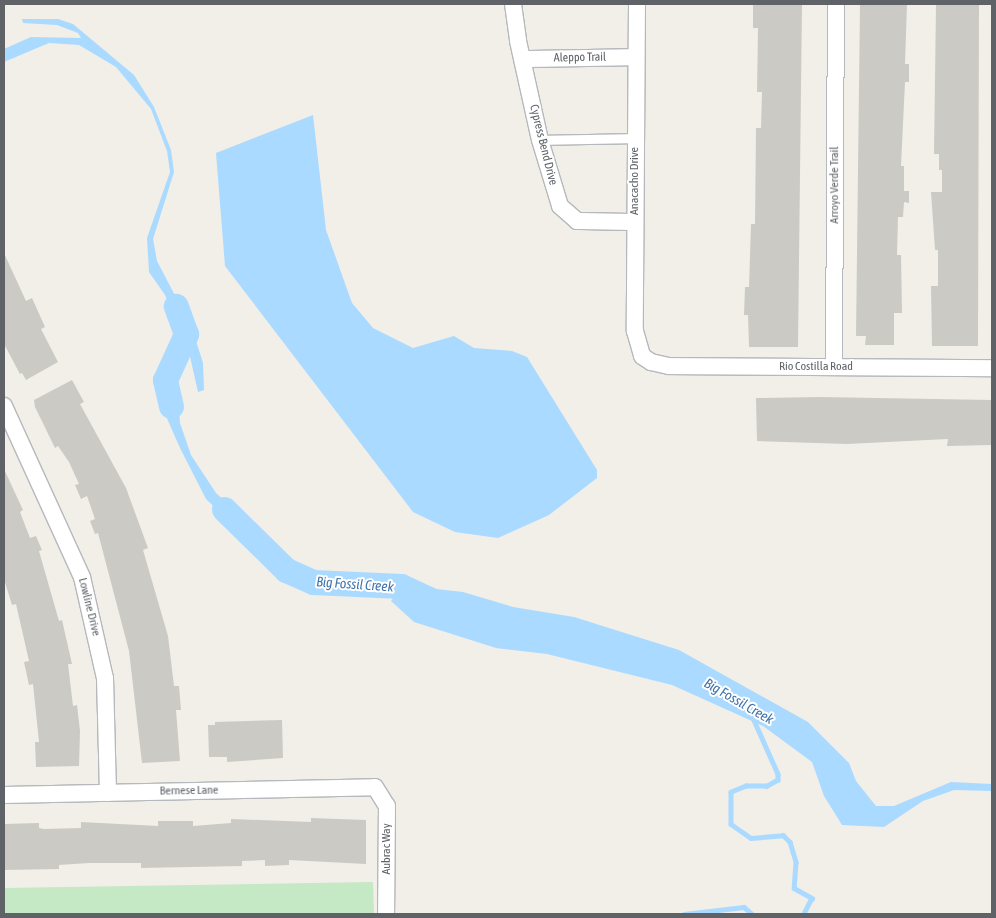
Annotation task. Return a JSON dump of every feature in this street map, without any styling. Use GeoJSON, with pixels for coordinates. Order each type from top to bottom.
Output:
{"type":"FeatureCollection","features":[{"type":"Feature","properties":{"kind":"street","name":"Cypress Bend Drive"},"geometry":{"type":"LineString","coordinates":[[513,4],[518,41],[524,60],[540,140],[560,206],[570,218],[577,221],[635,222]]}},
{"type":"Feature","properties":{"kind":"street","name":"Anacacho Drive"},"geometry":{"type":"LineString","coordinates":[[637,4],[635,331],[642,356]]}},
{"type":"Feature","properties":{"kind":"street","name":"Arroyo Verde Trail"},"geometry":{"type":"LineString","coordinates":[[834,367],[836,4]]}},
{"type":"Feature","properties":{"kind":"street","name":"Aleppo Trail"},"geometry":{"type":"LineString","coordinates":[[524,60],[636,57]]}},
{"type":"Feature","properties":{"kind":"street","name":"Rio Costilla Road"},"geometry":{"type":"LineString","coordinates":[[642,356],[651,362],[670,366],[992,368]]}},
{"type":"Feature","properties":{"kind":"street","name":"Lowline Drive"},"geometry":{"type":"LineString","coordinates":[[4,406],[82,577],[105,678],[108,793]]}},
{"type":"Feature","properties":{"kind":"street","name":"Bernese Lane"},"geometry":{"type":"LineString","coordinates":[[4,795],[375,787]]}},
{"type":"Feature","properties":{"kind":"street","name":"Aubrac Way"},"geometry":{"type":"LineString","coordinates":[[375,787],[387,806],[386,914]]}},
{"type":"Feature","properties":{"kind":"lane"},"geometry":{"type":"LineString","coordinates":[[540,140],[635,138]]}},
{"type":"Feature","properties":{"kind":"green space"},"geometry":{"type":"Polygon","coordinates":[[[373,882],[374,914],[4,914],[4,888],[373,882]]]}},
{"type":"Feature","properties":{"kind":"water"},"geometry":{"type":"Polygon","coordinates":[[[22,19],[58,19],[73,24],[134,75],[154,107],[171,150],[174,172],[153,239],[157,261],[192,328],[203,363],[204,390],[198,392],[187,343],[165,295],[149,272],[147,238],[170,172],[167,151],[151,109],[116,67],[79,45],[49,43],[4,62],[4,49],[31,37],[81,38],[78,33],[57,25],[23,23],[22,19]]]}},
{"type":"Feature","properties":{"kind":"water"},"geometry":{"type":"Polygon","coordinates":[[[313,115],[326,230],[352,303],[373,328],[413,348],[454,336],[474,348],[512,351],[527,357],[597,470],[597,478],[549,515],[498,538],[455,532],[413,512],[225,266],[216,153],[313,115]]]}},
{"type":"Feature","properties":{"kind":"water"},"geometry":{"type":"Polygon","coordinates":[[[164,367],[178,394],[180,423],[191,455],[216,493],[244,519],[250,534],[243,535],[206,499],[165,414],[158,379],[164,367]]]}},
{"type":"Feature","properties":{"kind":"water"},"geometry":{"type":"Polygon","coordinates":[[[427,588],[463,592],[513,607],[574,617],[679,650],[808,722],[849,763],[856,781],[876,806],[894,806],[951,782],[992,784],[992,791],[954,790],[923,801],[884,827],[842,825],[824,796],[812,762],[763,726],[672,685],[547,654],[496,648],[414,622],[391,601],[396,594],[427,588]]]}},
{"type":"Feature","properties":{"kind":"building"},"geometry":{"type":"Polygon","coordinates":[[[753,4],[802,4],[798,347],[749,347],[748,315],[744,315],[745,287],[749,287],[751,224],[755,224],[756,128],[761,128],[762,92],[757,92],[758,28],[753,28],[753,4]]]}},
{"type":"Feature","properties":{"kind":"building"},"geometry":{"type":"Polygon","coordinates":[[[860,4],[907,4],[905,64],[909,64],[909,82],[905,82],[901,166],[904,166],[904,191],[909,191],[909,203],[904,202],[903,217],[898,217],[897,255],[901,255],[902,313],[894,313],[894,345],[865,345],[866,336],[856,336],[860,4]]]}},
{"type":"Feature","properties":{"kind":"building"},"geometry":{"type":"Polygon","coordinates":[[[936,4],[979,4],[978,346],[932,346],[931,286],[938,286],[938,250],[935,250],[931,192],[942,192],[942,170],[939,170],[939,154],[934,154],[936,4]]]}},
{"type":"Feature","properties":{"kind":"building"},"geometry":{"type":"Polygon","coordinates":[[[4,253],[26,301],[32,298],[45,327],[41,329],[58,362],[26,380],[22,373],[20,374],[4,344],[4,253]]]}},
{"type":"Feature","properties":{"kind":"building"},"geometry":{"type":"Polygon","coordinates":[[[72,380],[84,402],[80,404],[126,488],[148,548],[143,550],[168,636],[174,686],[179,686],[181,710],[176,710],[180,761],[142,763],[129,651],[98,533],[95,534],[90,521],[95,519],[87,496],[81,499],[75,485],[79,484],[69,462],[58,446],[55,448],[35,407],[34,400],[72,380]]]}},
{"type":"Feature","properties":{"kind":"building"},"geometry":{"type":"Polygon","coordinates":[[[820,397],[992,400],[992,445],[947,446],[948,439],[847,444],[757,441],[756,398],[820,397]]]}},
{"type":"Feature","properties":{"kind":"building"},"geometry":{"type":"Polygon","coordinates":[[[4,469],[23,510],[20,512],[30,538],[36,536],[42,550],[39,551],[59,621],[62,620],[72,664],[68,664],[73,706],[77,705],[80,731],[79,766],[36,767],[35,742],[39,742],[33,684],[29,685],[24,662],[29,661],[16,604],[12,605],[4,579],[4,469]]]}},
{"type":"Feature","properties":{"kind":"building"},"geometry":{"type":"Polygon","coordinates":[[[282,720],[283,758],[227,762],[227,757],[209,757],[208,725],[215,725],[215,722],[282,720]]]}},
{"type":"Feature","properties":{"kind":"building"},"geometry":{"type":"Polygon","coordinates":[[[311,818],[366,820],[366,864],[289,860],[289,865],[265,866],[265,860],[242,861],[242,866],[141,868],[141,863],[89,863],[59,865],[59,869],[4,870],[4,824],[39,823],[39,828],[44,829],[81,828],[81,822],[158,826],[158,821],[193,821],[193,826],[231,823],[231,819],[311,822],[311,818]]]}},
{"type":"Feature","properties":{"kind":"waterway","name":"Big Fossil Creek"},"geometry":{"type":"LineString","coordinates":[[171,406],[165,380],[186,334],[176,306]]}},
{"type":"Feature","properties":{"kind":"waterway","name":"Big Fossil Creek"},"geometry":{"type":"LineString","coordinates":[[224,509],[286,570],[313,582],[401,586],[442,605]]}},
{"type":"Feature","properties":{"kind":"waterway"},"geometry":{"type":"LineString","coordinates":[[753,718],[778,774],[778,780],[767,786],[746,786],[731,792],[731,824],[751,838],[783,835],[790,842],[796,862],[794,888],[812,898],[804,914]]}},
{"type":"Feature","properties":{"kind":"waterway"},"geometry":{"type":"LineString","coordinates":[[684,914],[744,907],[752,914]]}}]}
